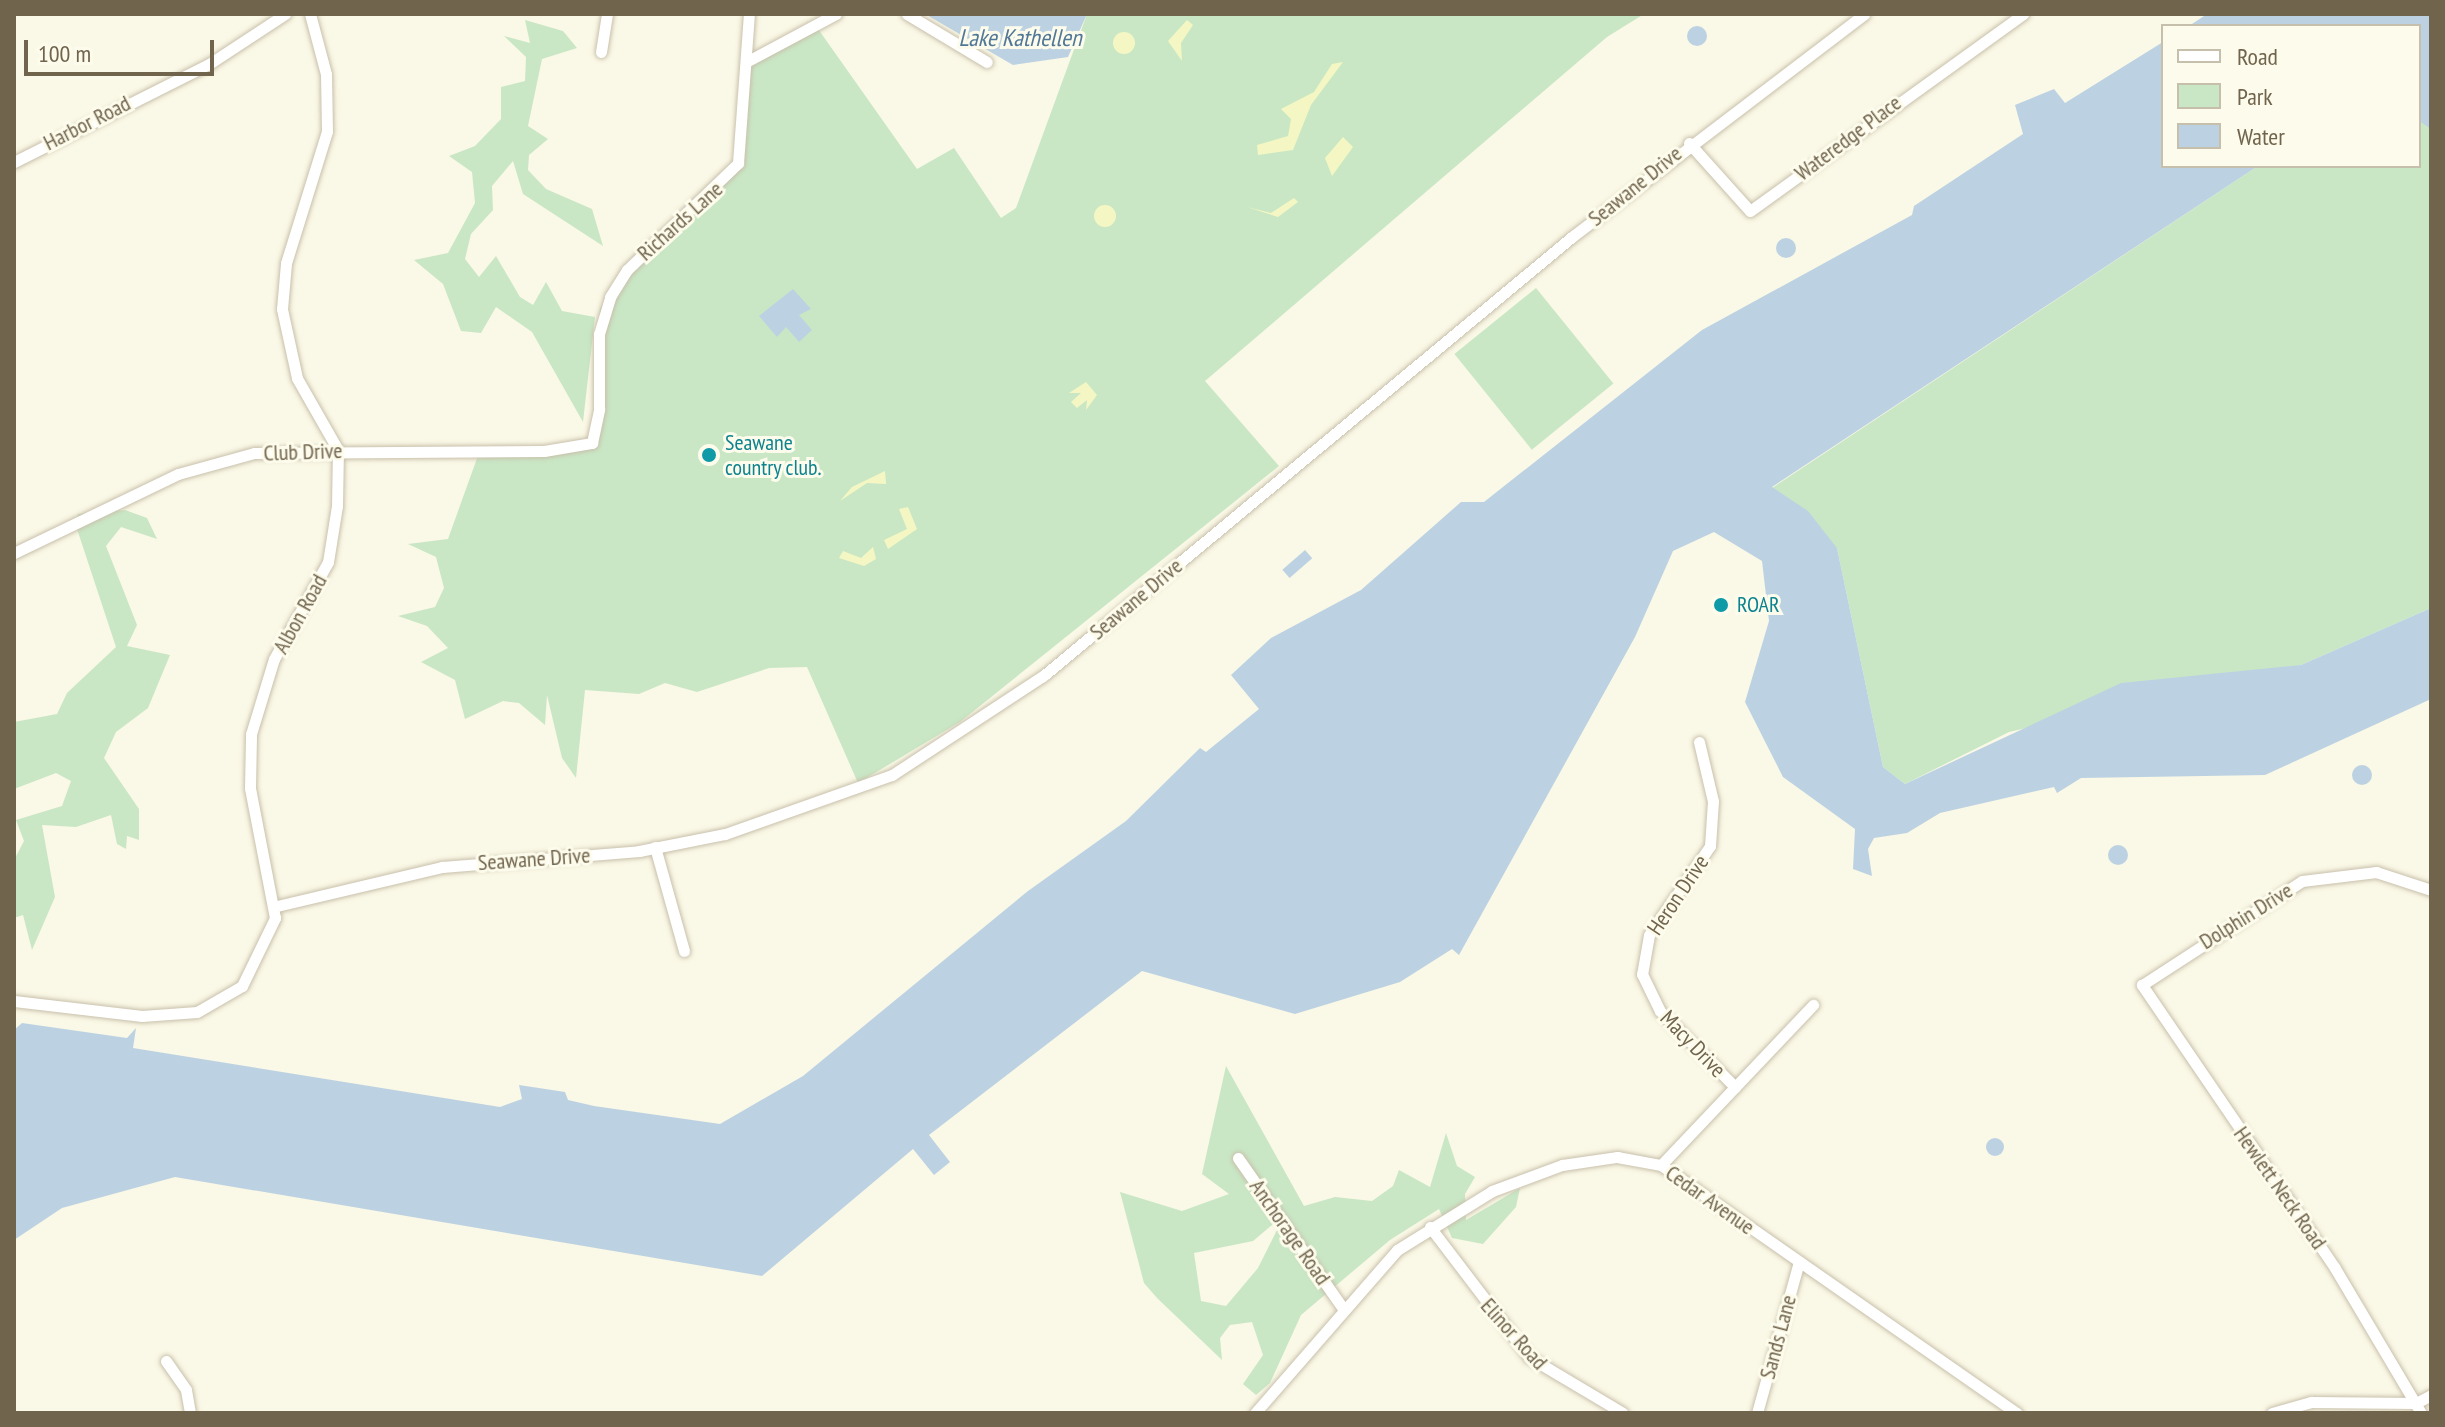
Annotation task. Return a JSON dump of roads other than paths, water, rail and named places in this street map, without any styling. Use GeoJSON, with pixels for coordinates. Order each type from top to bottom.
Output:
{"type":"FeatureCollection","features":[{"type":"Feature","properties":{"kind":"street","name":"Harbor Road"},"geometry":{"type":"LineString","coordinates":[[14,162],[209,64],[285,14]]}},
{"type":"Feature","properties":{"kind":"street"},"geometry":{"type":"LineString","coordinates":[[310,14],[326,74],[327,131],[286,263],[282,309],[297,378],[338,450]]}},
{"type":"Feature","properties":{"kind":"street"},"geometry":{"type":"LineString","coordinates":[[601,52],[607,14]]}},
{"type":"Feature","properties":{"kind":"street","name":"Richards Lane"},"geometry":{"type":"LineString","coordinates":[[598,423],[605,307],[627,270],[738,163],[749,14]]}},
{"type":"Feature","properties":{"kind":"street"},"geometry":{"type":"LineString","coordinates":[[746,62],[820,18],[836,14]]}},
{"type":"Feature","properties":{"kind":"street"},"geometry":{"type":"LineString","coordinates":[[907,14],[987,62]]}},
{"type":"Feature","properties":{"kind":"street","name":"Seawane Drive"},"geometry":{"type":"LineString","coordinates":[[277,906],[442,867],[655,847],[825,803],[969,731],[1689,143],[1864,14]]}},
{"type":"Feature","properties":{"kind":"street","name":"Wateredge Place"},"geometry":{"type":"LineString","coordinates":[[1689,143],[1750,211],[2023,14]]}},
{"type":"Feature","properties":{"kind":"street","name":"Club Drive"},"geometry":{"type":"LineString","coordinates":[[14,553],[204,464],[338,450],[564,450],[592,443],[598,423]]}},
{"type":"Feature","properties":{"kind":"street","name":"Albon Road"},"geometry":{"type":"LineString","coordinates":[[277,906],[250,788],[251,734],[274,659],[328,562],[338,450]]}},
{"type":"Feature","properties":{"kind":"street","name":"Heron Drive"},"geometry":{"type":"LineString","coordinates":[[1643,955],[1710,846],[1713,801],[1699,742]]}},
{"type":"Feature","properties":{"kind":"street"},"geometry":{"type":"LineString","coordinates":[[655,847],[684,951]]}},
{"type":"Feature","properties":{"kind":"street","name":"Dolphin Drive"},"geometry":{"type":"LineString","coordinates":[[2160,973],[2262,903],[2320,875],[2376,872],[2431,890]]}},
{"type":"Feature","properties":{"kind":"street"},"geometry":{"type":"LineString","coordinates":[[14,1001],[142,1016],[197,1012],[225,1000],[249,976],[277,906]]}},
{"type":"Feature","properties":{"kind":"street","name":"Macy Drive"},"geometry":{"type":"LineString","coordinates":[[1643,955],[1647,990],[1660,1011],[1735,1087]]}},
{"type":"Feature","properties":{"kind":"street","name":"Hewlett Neck Road"},"geometry":{"type":"LineString","coordinates":[[2160,973],[2142,985],[2343,1281],[2419,1408]]}},
{"type":"Feature","properties":{"kind":"street","name":"Macy Drive"},"geometry":{"type":"LineString","coordinates":[[1661,1165],[1813,1005]]}},
{"type":"Feature","properties":{"kind":"street","name":"Cedar Avenue"},"geometry":{"type":"LineString","coordinates":[[1255,1413],[1369,1274],[1430,1227],[1492,1191],[1562,1165],[1617,1157],[1661,1165],[2017,1413]]}},
{"type":"Feature","properties":{"kind":"street","name":"Anchorage Road"},"geometry":{"type":"LineString","coordinates":[[1238,1158],[1342,1307]]}},
{"type":"Feature","properties":{"kind":"street","name":"Elinor Road"},"geometry":{"type":"LineString","coordinates":[[1430,1227],[1529,1357],[1623,1413]]}},
{"type":"Feature","properties":{"kind":"street","name":"Sands Lane"},"geometry":{"type":"LineString","coordinates":[[1757,1413],[1799,1262]]}},
{"type":"Feature","properties":{"kind":"street"},"geometry":{"type":"LineString","coordinates":[[166,1361],[186,1390],[190,1413]]}},
{"type":"Feature","properties":{"kind":"street"},"geometry":{"type":"LineString","coordinates":[[2272,1413],[2311,1402],[2419,1408],[2431,1395]]}},
{"type":"Feature","properties":{"kind":"water","name":"Lake Kathellen"},"geometry":{"type":"Polygon","coordinates":[[[925,14],[1087,14],[1068,57],[1013,65],[925,14]]]}},
{"type":"Feature","properties":{"kind":"water"},"geometry":{"type":"Polygon","coordinates":[[[2207,14],[2431,14],[2431,129],[2421,122],[2421,24],[2192,24],[2207,14]]]}},
{"type":"Feature","properties":{"kind":"water"},"geometry":{"type":"Polygon","coordinates":[[[1697,26],[1704,29],[1707,36],[1704,43],[1697,46],[1690,43],[1687,36],[1690,29],[1697,26]]]}},
{"type":"Feature","properties":{"kind":"water"},"geometry":{"type":"Polygon","coordinates":[[[2161,43],[2161,168],[2255,168],[1772,487],[1808,511],[1837,548],[1883,767],[1905,784],[2121,683],[2301,665],[2431,608],[2431,699],[2265,775],[2081,778],[2057,793],[2054,787],[1940,813],[1907,833],[1874,838],[1868,849],[1872,876],[1853,869],[1855,829],[1783,777],[1745,702],[1769,621],[1762,561],[1714,532],[1673,551],[1635,637],[1459,955],[1452,949],[1400,982],[1295,1014],[1142,971],[929,1135],[950,1162],[934,1175],[913,1149],[762,1276],[175,1177],[62,1208],[14,1240],[14,1030],[22,1023],[127,1038],[136,1028],[133,1048],[500,1107],[522,1099],[519,1085],[565,1092],[568,1100],[594,1106],[720,1124],[803,1076],[1028,891],[1126,821],[1200,748],[1206,752],[1259,709],[1231,675],[1271,638],[1361,590],[1461,502],[1484,502],[1702,330],[1912,215],[1914,206],[2023,134],[2015,105],[2054,89],[2065,103],[2161,43]]]}},
{"type":"Feature","properties":{"kind":"water"},"geometry":{"type":"Polygon","coordinates":[[[1786,238],[1793,241],[1796,248],[1793,255],[1786,258],[1779,255],[1776,248],[1779,241],[1786,238]]]}},
{"type":"Feature","properties":{"kind":"water"},"geometry":{"type":"Polygon","coordinates":[[[793,289],[811,309],[799,315],[812,330],[799,342],[786,327],[777,337],[759,316],[793,289]]]}},
{"type":"Feature","properties":{"kind":"water"},"geometry":{"type":"Polygon","coordinates":[[[1305,550],[1312,558],[1290,578],[1282,570],[1305,550]]]}},
{"type":"Feature","properties":{"kind":"water"},"geometry":{"type":"Polygon","coordinates":[[[2362,765],[2369,768],[2372,775],[2369,782],[2362,785],[2355,782],[2352,775],[2355,768],[2362,765]]]}},
{"type":"Feature","properties":{"kind":"water"},"geometry":{"type":"Polygon","coordinates":[[[2118,845],[2125,848],[2128,855],[2125,862],[2118,865],[2111,862],[2108,855],[2111,848],[2118,845]]]}},
{"type":"Feature","properties":{"kind":"water"},"geometry":{"type":"Polygon","coordinates":[[[1991,1138],[1999,1138],[2004,1147],[2002,1154],[1991,1156],[1986,1151],[1986,1143],[1991,1138]]]}},
{"type":"Feature","properties":{"kind":"place","name":"Seawane country club."},"geometry":{"type":"Point","coordinates":[709,455]}},
{"type":"Feature","properties":{"kind":"place","name":"ROAR"},"geometry":{"type":"Point","coordinates":[1721,605]}}]}
